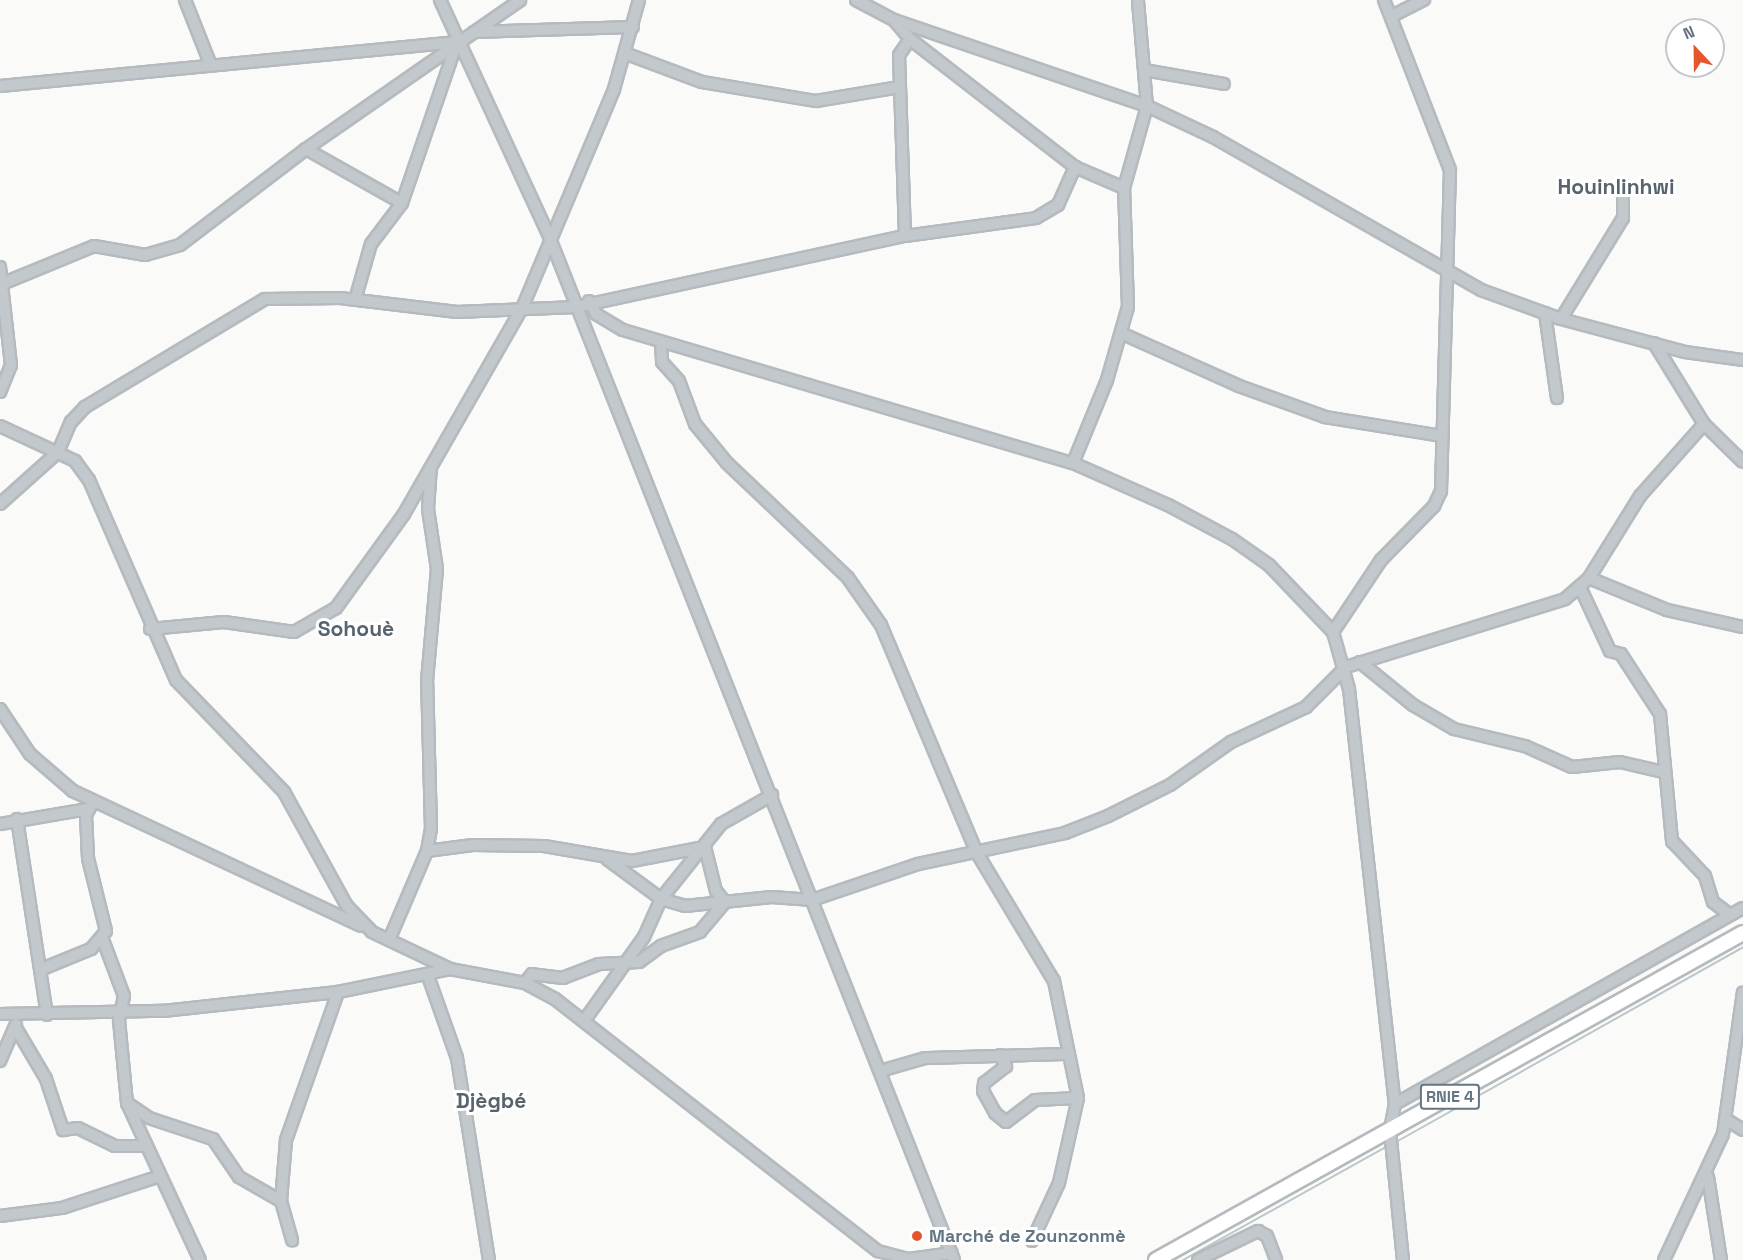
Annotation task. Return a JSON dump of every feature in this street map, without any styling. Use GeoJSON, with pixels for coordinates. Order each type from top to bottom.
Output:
{"type":"FeatureCollection","features":[{"type":"Feature","properties":{"kind":"main road","name":"RNIE 4"},"geometry":{"type":"LineString","coordinates":[[1156,1260],[1743,933]]}},
{"type":"Feature","properties":{"kind":"street"},"geometry":{"type":"LineString","coordinates":[[185,0],[210,63]]}},
{"type":"Feature","properties":{"kind":"street"},"geometry":{"type":"LineString","coordinates":[[0,709],[30,754],[90,806],[450,969],[525,983],[584,1021],[878,1251],[908,1259],[953,1256],[549,236],[457,45],[440,0]]}},
{"type":"Feature","properties":{"kind":"street"},"geometry":{"type":"LineString","coordinates":[[4,283],[94,246],[145,255],[169,251],[306,149],[520,0]]}},
{"type":"Feature","properties":{"kind":"street"},"geometry":{"type":"LineString","coordinates":[[150,629],[224,622],[277,633],[311,627],[336,608],[432,466],[523,306],[549,236],[627,54],[639,0]]}},
{"type":"Feature","properties":{"kind":"street"},"geometry":{"type":"LineString","coordinates":[[856,0],[894,20],[1146,106],[1291,180],[1447,273],[1545,313],[1654,343],[1743,360]]}},
{"type":"Feature","properties":{"kind":"street"},"geometry":{"type":"LineString","coordinates":[[1072,463],[1123,334],[1128,308],[1124,189],[1146,106],[1138,0]]}},
{"type":"Feature","properties":{"kind":"street"},"geometry":{"type":"LineString","coordinates":[[1333,633],[1381,560],[1439,499],[1450,170],[1392,15],[1384,0]]}},
{"type":"Feature","properties":{"kind":"street"},"geometry":{"type":"LineString","coordinates":[[1392,15],[1424,0]]}},
{"type":"Feature","properties":{"kind":"street"},"geometry":{"type":"LineString","coordinates":[[894,20],[910,39],[1075,167],[1124,189]]}},
{"type":"Feature","properties":{"kind":"street"},"geometry":{"type":"LineString","coordinates":[[474,32],[633,27]]}},
{"type":"Feature","properties":{"kind":"street"},"geometry":{"type":"LineString","coordinates":[[905,236],[899,55],[910,39]]}},
{"type":"Feature","properties":{"kind":"street"},"geometry":{"type":"LineString","coordinates":[[0,86],[210,63],[457,45]]}},
{"type":"Feature","properties":{"kind":"street"},"geometry":{"type":"LineString","coordinates":[[355,300],[371,244],[402,203],[457,45]]}},
{"type":"Feature","properties":{"kind":"street"},"geometry":{"type":"LineString","coordinates":[[627,54],[702,82],[816,101],[900,87]]}},
{"type":"Feature","properties":{"kind":"street"},"geometry":{"type":"LineString","coordinates":[[1144,70],[1224,84]]}},
{"type":"Feature","properties":{"kind":"street"},"geometry":{"type":"LineString","coordinates":[[306,149],[402,203]]}},
{"type":"Feature","properties":{"kind":"street"},"geometry":{"type":"LineString","coordinates":[[0,504],[58,452],[71,422],[85,407],[244,307],[265,299],[355,300],[457,312],[523,306],[576,307],[589,301],[905,236],[1050,213],[1075,167]]}},
{"type":"Feature","properties":{"kind":"street"},"geometry":{"type":"LineString","coordinates":[[1561,319],[1623,218],[1623,185]]}},
{"type":"Feature","properties":{"kind":"street"},"geometry":{"type":"LineString","coordinates":[[0,267],[4,283],[4,314],[11,365],[0,392]]}},
{"type":"Feature","properties":{"kind":"street"},"geometry":{"type":"LineString","coordinates":[[589,301],[602,320],[661,342],[1072,463],[1232,538],[1277,573],[1333,633],[1346,667],[1395,1104],[1389,1130],[1403,1260]]}},
{"type":"Feature","properties":{"kind":"street"},"geometry":{"type":"LineString","coordinates":[[1545,313],[1557,399]]}},
{"type":"Feature","properties":{"kind":"street"},"geometry":{"type":"LineString","coordinates":[[1123,334],[1239,386],[1326,417],[1442,436]]}},
{"type":"Feature","properties":{"kind":"street"},"geometry":{"type":"LineString","coordinates":[[661,342],[662,362],[680,381],[695,424],[727,463],[848,578],[874,615],[910,685],[939,772],[971,828],[977,853],[1047,964],[1078,1098],[1059,1183],[1032,1241]]}},
{"type":"Feature","properties":{"kind":"street"},"geometry":{"type":"LineString","coordinates":[[1654,343],[1704,424],[1743,462]]}},
{"type":"Feature","properties":{"kind":"street"},"geometry":{"type":"LineString","coordinates":[[607,859],[661,899],[685,906],[772,897],[812,900],[918,864],[977,853],[1065,832],[1147,797],[1231,742],[1306,707],[1346,667],[1466,625],[1546,608],[1580,587],[1589,578],[1640,496],[1704,424]]}},
{"type":"Feature","properties":{"kind":"street"},"geometry":{"type":"LineString","coordinates":[[0,426],[75,461],[102,504],[150,629],[176,680],[200,711],[284,792],[347,906],[372,932]]}},
{"type":"Feature","properties":{"kind":"street"},"geometry":{"type":"LineString","coordinates":[[389,940],[427,851],[432,781],[428,652],[437,569],[428,509],[432,466]]}},
{"type":"Feature","properties":{"kind":"street"},"geometry":{"type":"LineString","coordinates":[[1589,578],[1667,610],[1743,627]]}},
{"type":"Feature","properties":{"kind":"street"},"geometry":{"type":"LineString","coordinates":[[1580,587],[1610,651],[1621,654],[1660,714],[1663,772],[1672,841],[1705,876],[1713,902],[1730,915]]}},
{"type":"Feature","properties":{"kind":"street"},"geometry":{"type":"LineString","coordinates":[[1360,662],[1413,705],[1454,729],[1525,746],[1572,767],[1620,762],[1663,772]]}},
{"type":"Feature","properties":{"kind":"street"},"geometry":{"type":"LineString","coordinates":[[584,1021],[644,937],[661,899],[732,815],[772,795]]}},
{"type":"Feature","properties":{"kind":"street"},"geometry":{"type":"LineString","coordinates":[[0,824],[90,806]]}},
{"type":"Feature","properties":{"kind":"street"},"geometry":{"type":"LineString","coordinates":[[90,806],[88,858],[106,921],[103,940],[122,985],[120,1012],[127,1103],[157,1177],[200,1260]]}},
{"type":"Feature","properties":{"kind":"street"},"geometry":{"type":"LineString","coordinates":[[17,819],[42,969],[47,1015]]}},
{"type":"Feature","properties":{"kind":"street"},"geometry":{"type":"LineString","coordinates":[[427,851],[473,845],[544,846],[607,859],[656,859],[705,847]]}},
{"type":"Feature","properties":{"kind":"street"},"geometry":{"type":"LineString","coordinates":[[525,983],[532,974],[563,978],[599,964],[639,962],[661,946],[700,932],[725,902],[716,891],[705,847]]}},
{"type":"Feature","properties":{"kind":"street"},"geometry":{"type":"LineString","coordinates":[[1395,1104],[1743,908]]}},
{"type":"Feature","properties":{"kind":"street"},"geometry":{"type":"LineString","coordinates":[[644,937],[661,946]]}},
{"type":"Feature","properties":{"kind":"street"},"geometry":{"type":"LineString","coordinates":[[42,969],[103,940]]}},
{"type":"Feature","properties":{"kind":"street"},"geometry":{"type":"LineString","coordinates":[[0,1014],[120,1012],[338,992],[428,976],[450,969]]}},
{"type":"Feature","properties":{"kind":"street"},"geometry":{"type":"LineString","coordinates":[[428,976],[458,1058],[489,1260]]}},
{"type":"Feature","properties":{"kind":"street"},"geometry":{"type":"LineString","coordinates":[[292,1240],[281,1201],[286,1140],[338,992]]}},
{"type":"Feature","properties":{"kind":"street"},"geometry":{"type":"LineString","coordinates":[[1664,1260],[1708,1177],[1727,1120],[1743,992]]}},
{"type":"Feature","properties":{"kind":"street"},"geometry":{"type":"LineString","coordinates":[[0,1061],[16,1028],[16,1015]]}},
{"type":"Feature","properties":{"kind":"street"},"geometry":{"type":"LineString","coordinates":[[16,1028],[46,1079],[63,1130],[78,1128],[115,1146],[143,1146]]}},
{"type":"Feature","properties":{"kind":"street"},"geometry":{"type":"LineString","coordinates":[[880,1071],[925,1058],[1068,1054]]}},
{"type":"Feature","properties":{"kind":"street"},"geometry":{"type":"LineString","coordinates":[[1000,1055],[1006,1066],[984,1083],[983,1091],[1006,1122],[1035,1100],[1078,1098]]}},
{"type":"Feature","properties":{"kind":"street"},"geometry":{"type":"LineString","coordinates":[[127,1103],[149,1118],[213,1139],[239,1177],[281,1201]]}},
{"type":"Feature","properties":{"kind":"street"},"geometry":{"type":"LineString","coordinates":[[1727,1120],[1743,1130]]}},
{"type":"Feature","properties":{"kind":"street"},"geometry":{"type":"LineString","coordinates":[[0,1216],[62,1208],[157,1177]]}},
{"type":"Feature","properties":{"kind":"street"},"geometry":{"type":"LineString","coordinates":[[1708,1177],[1721,1260]]}},
{"type":"Feature","properties":{"kind":"street"},"geometry":{"type":"LineString","coordinates":[[1198,1260],[1258,1231],[1267,1236],[1276,1260]]}},
{"type":"Feature","properties":{"kind":"waterway"},"geometry":{"type":"LineString","coordinates":[[1396,1142],[1743,947]]}},
{"type":"Feature","properties":{"kind":"waterway"},"geometry":{"type":"LineString","coordinates":[[1183,1260],[1388,1146]]}},
{"type":"Feature","properties":{"kind":"place","name":"Marché de Zounzonmè"},"geometry":{"type":"Point","coordinates":[917,1236]}},
{"type":"Feature","properties":{"kind":"district","name":"Houinlinhwi"},"geometry":{"type":"Point","coordinates":[1616,187]}},
{"type":"Feature","properties":{"kind":"district","name":"Sohouè"},"geometry":{"type":"Point","coordinates":[356,629]}},
{"type":"Feature","properties":{"kind":"district","name":"Djègbé"},"geometry":{"type":"Point","coordinates":[491,1101]}}]}
